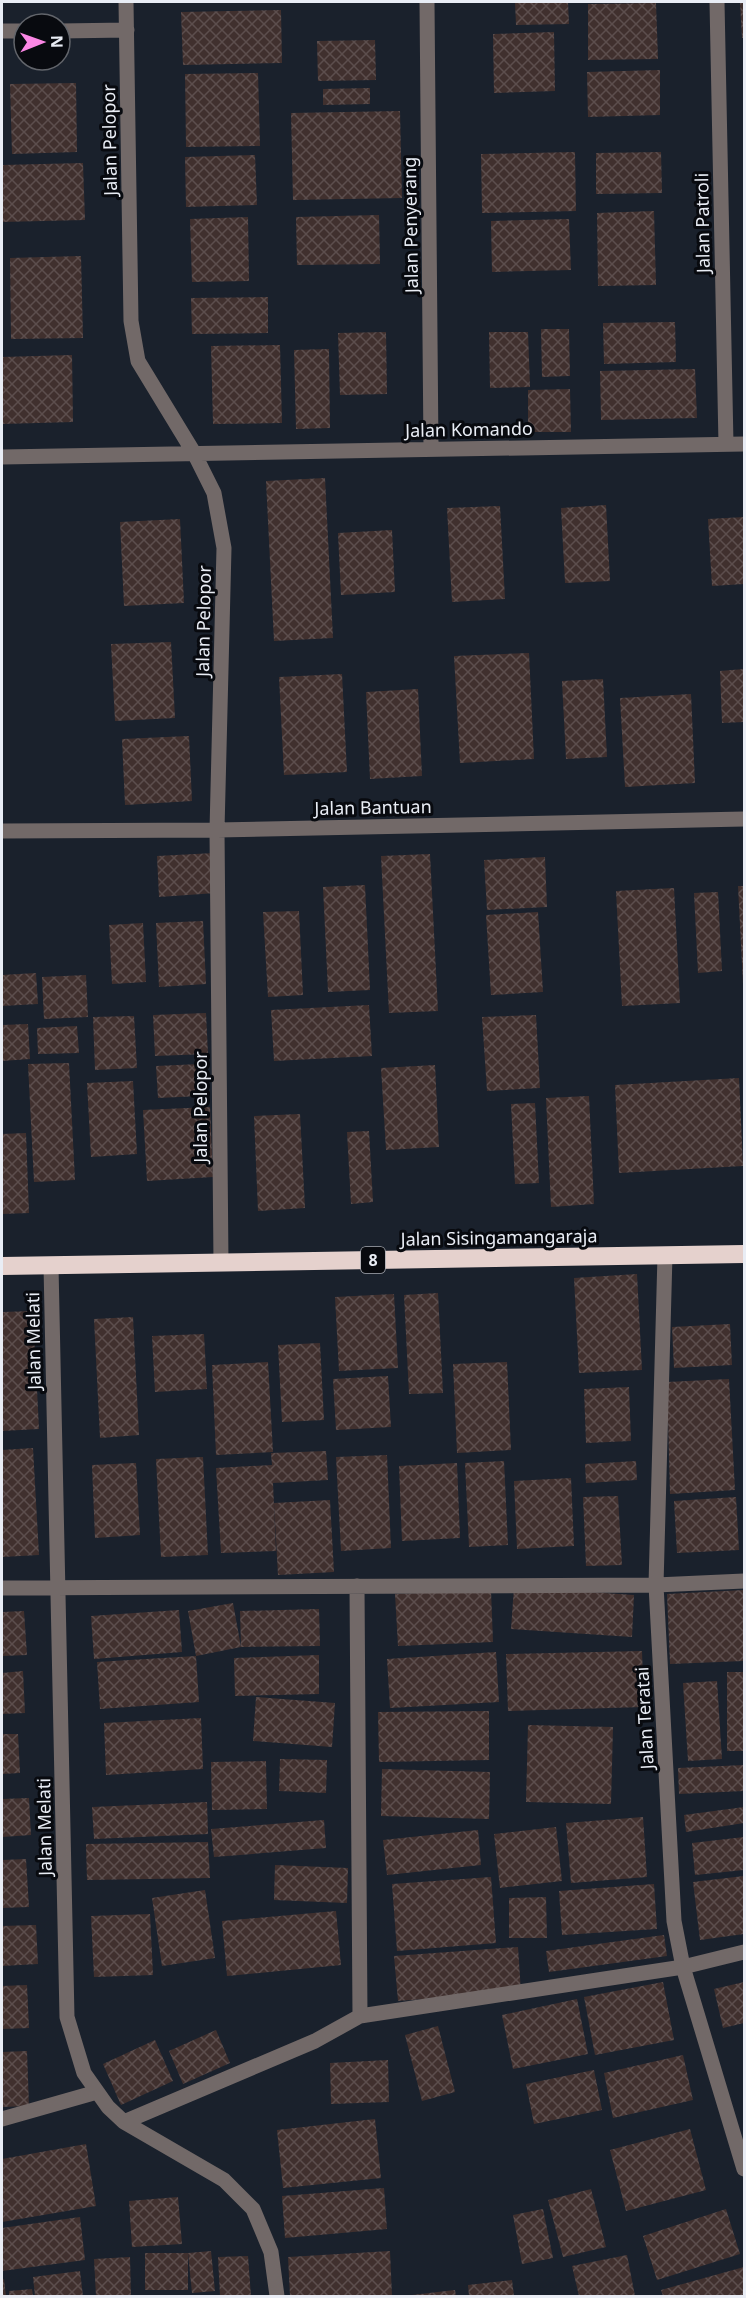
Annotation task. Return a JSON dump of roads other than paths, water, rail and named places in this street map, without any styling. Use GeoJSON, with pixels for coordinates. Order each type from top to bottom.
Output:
{"type":"FeatureCollection","features":[{"type":"Feature","properties":{"kind":"highway","name":"Jalan Sisingamangaraja"},"geometry":{"type":"LineString","coordinates":[[2,1266],[744,1254]]}},
{"type":"Feature","properties":{"kind":"street","name":"Jalan Pelopor"},"geometry":{"type":"LineString","coordinates":[[126,2],[131,321],[138,361],[194,453],[214,493],[224,548],[217,830],[221,1263]]}},
{"type":"Feature","properties":{"kind":"street","name":"Jalan Penyerang"},"geometry":{"type":"LineString","coordinates":[[427,2],[431,449]]}},
{"type":"Feature","properties":{"kind":"street","name":"Jalan Patroli"},"geometry":{"type":"LineString","coordinates":[[717,2],[726,444]]}},
{"type":"Feature","properties":{"kind":"street"},"geometry":{"type":"LineString","coordinates":[[72,31],[127,30]]}},
{"type":"Feature","properties":{"kind":"street","name":"Jalan Komando"},"geometry":{"type":"LineString","coordinates":[[194,453],[744,444]]}},
{"type":"Feature","properties":{"kind":"street"},"geometry":{"type":"LineString","coordinates":[[2,457],[194,453]]}},
{"type":"Feature","properties":{"kind":"street","name":"Jalan Bantuan"},"geometry":{"type":"LineString","coordinates":[[2,831],[217,830],[744,819]]}},
{"type":"Feature","properties":{"kind":"street","name":"Jalan Teratai"},"geometry":{"type":"LineString","coordinates":[[665,1255],[656,1585],[674,1921],[683,1967],[744,2169]]}},
{"type":"Feature","properties":{"kind":"street","name":"Jalan Melati"},"geometry":{"type":"LineString","coordinates":[[51,1266],[67,2017],[84,2073],[108,2107],[124,2122],[224,2180],[253,2209],[271,2252],[277,2296]]}},
{"type":"Feature","properties":{"kind":"street"},"geometry":{"type":"LineString","coordinates":[[2,1588],[656,1585],[744,1581]]}},
{"type":"Feature","properties":{"kind":"street"},"geometry":{"type":"LineString","coordinates":[[357,1586],[360,2016]]}},
{"type":"Feature","properties":{"kind":"street"},"geometry":{"type":"LineString","coordinates":[[124,2122],[315,2041],[360,2016],[683,1967],[744,1952]]}},
{"type":"Feature","properties":{"kind":"street"},"geometry":{"type":"LineString","coordinates":[[2,2119],[97,2092]]}}]}
